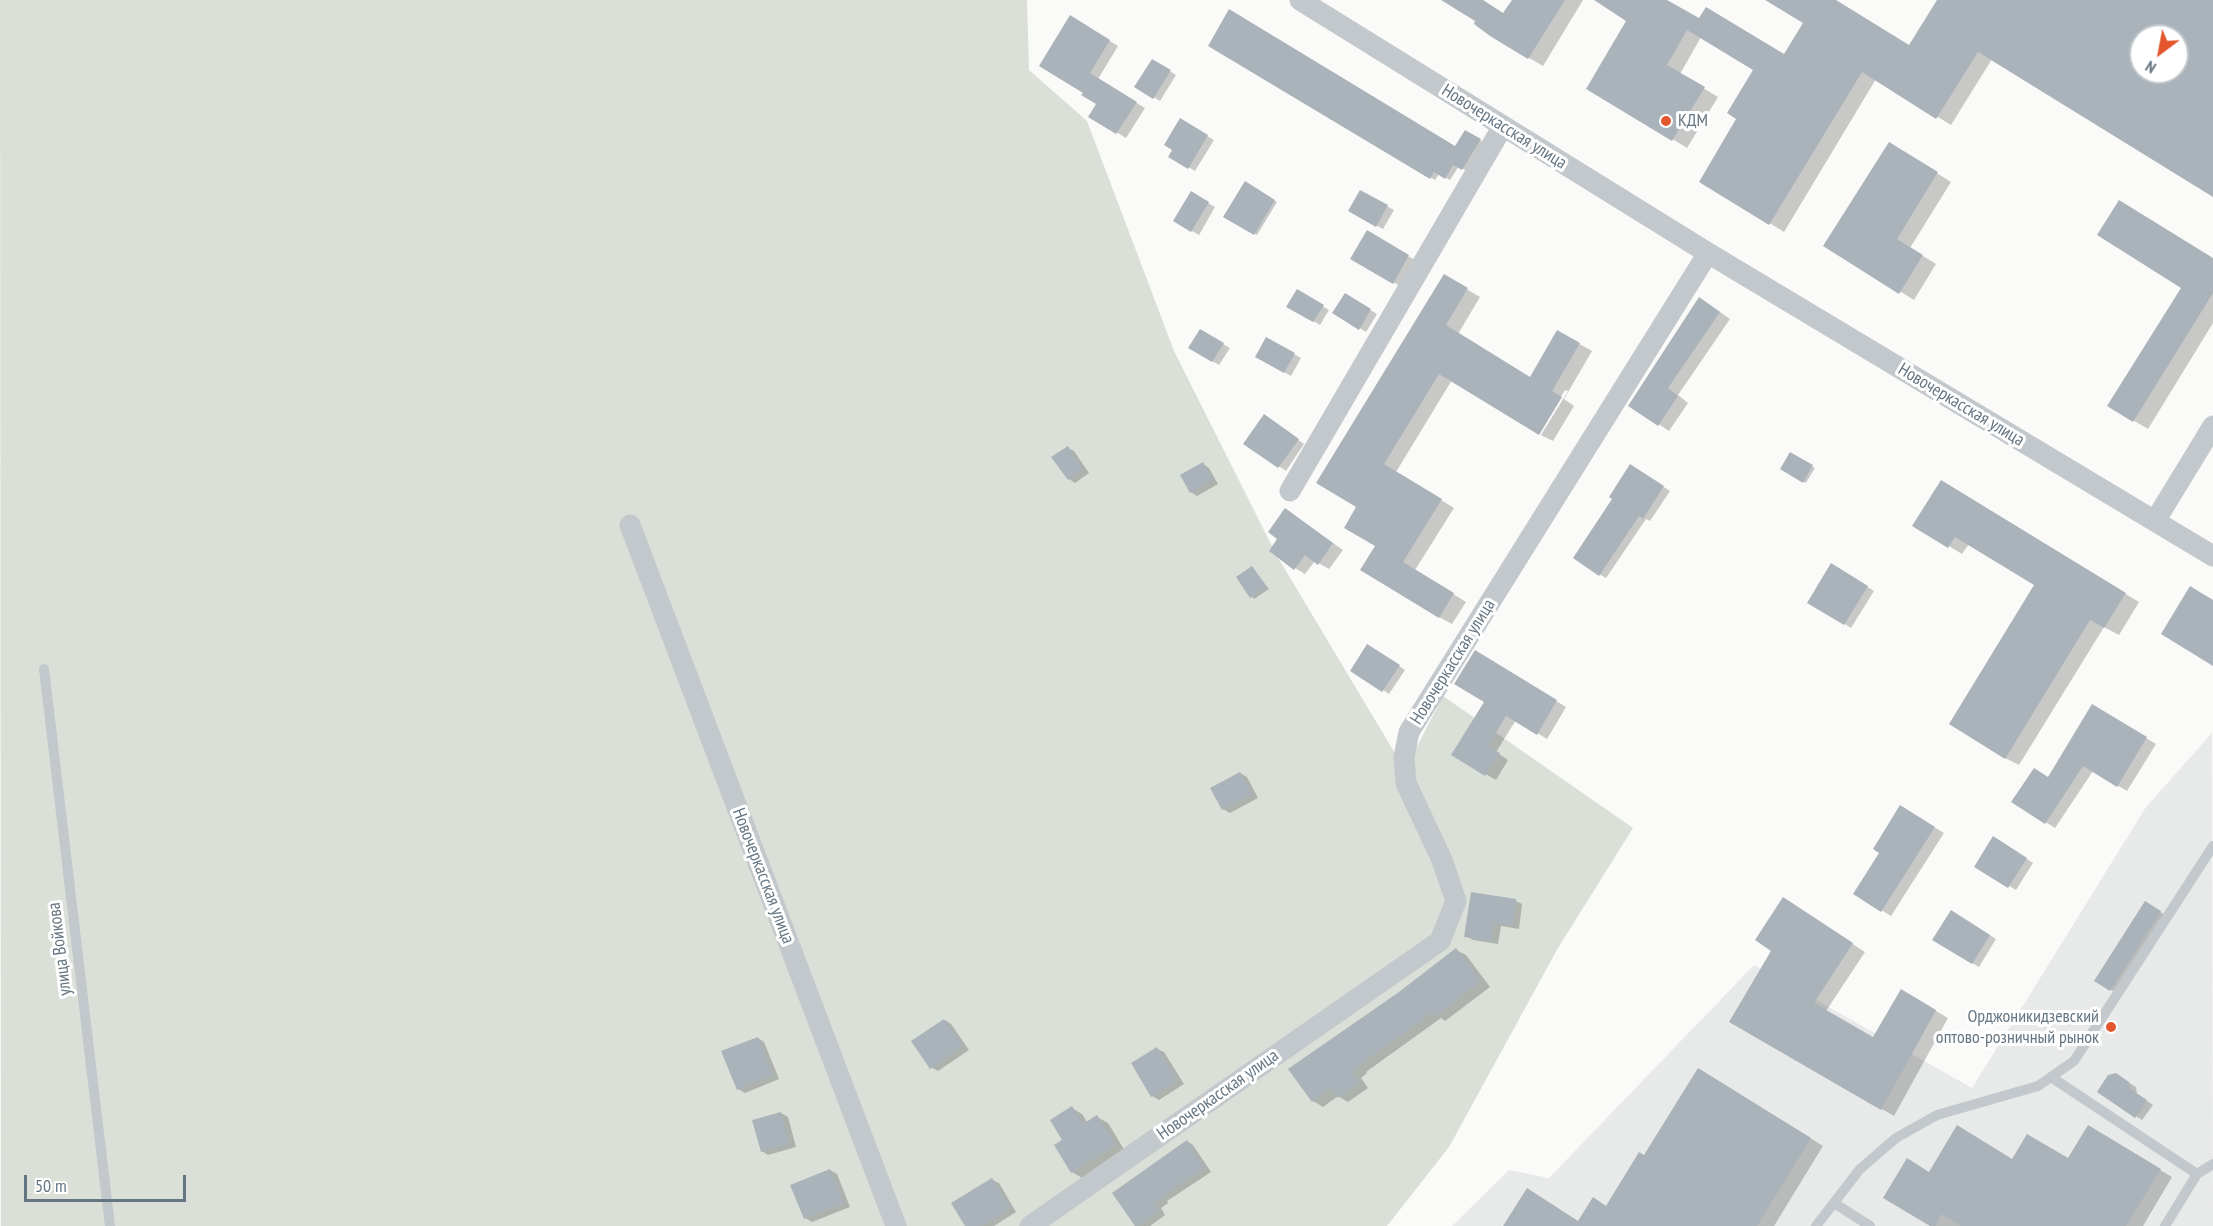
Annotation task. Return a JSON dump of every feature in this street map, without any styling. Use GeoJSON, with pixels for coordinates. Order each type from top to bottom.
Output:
{"type":"FeatureCollection","features":[{"type":"Feature","properties":{"kind":"street","name":"Новочеркасская улица"},"geometry":{"type":"LineString","coordinates":[[1300,0],[1708,254],[2213,556]]}},
{"type":"Feature","properties":{"kind":"street"},"geometry":{"type":"LineString","coordinates":[[1290,491],[1503,126]]}},
{"type":"Feature","properties":{"kind":"street","name":"Новочеркасская улица"},"geometry":{"type":"LineString","coordinates":[[1030,1226],[1440,941],[1456,901],[1443,860],[1406,783],[1404,757],[1409,732],[1708,254]]}},
{"type":"Feature","properties":{"kind":"street"},"geometry":{"type":"LineString","coordinates":[[2155,521],[2213,426]]}},
{"type":"Feature","properties":{"kind":"street","name":"Новочеркасская улица"},"geometry":{"type":"LineString","coordinates":[[630,525],[896,1226]]}},
{"type":"Feature","properties":{"kind":"lane","name":"улица Войкова"},"geometry":{"type":"LineString","coordinates":[[44,669],[110,1226]]}},
{"type":"Feature","properties":{"kind":"lane"},"geometry":{"type":"LineString","coordinates":[[1816,1226],[1860,1169],[1896,1138],[1936,1115],[2038,1086],[2074,1061],[2213,846]]}},
{"type":"Feature","properties":{"kind":"lane"},"geometry":{"type":"LineString","coordinates":[[2051,1077],[2197,1174]]}},
{"type":"Feature","properties":{"kind":"lane"},"geometry":{"type":"LineString","coordinates":[[2165,1226],[2197,1174],[2213,1164]]}},
{"type":"Feature","properties":{"kind":"lane"},"geometry":{"type":"LineString","coordinates":[[1834,1203],[1870,1226]]}},
{"type":"Feature","properties":{"kind":"shaded area"},"geometry":{"type":"Polygon","coordinates":[[[0,0],[1027,0],[1029,70],[1087,121],[1174,351],[1277,556],[1405,770],[1443,696],[1633,828],[1558,948],[1449,1147],[1387,1226],[1,1226],[0,0]]]}},
{"type":"Feature","properties":{"kind":"shaded area","name":"Орджоникидзевский оптово-розничный рынок"},"geometry":{"type":"Polygon","coordinates":[[[2212,733],[2213,1226],[1452,1226],[1509,1170],[1549,1178],[1754,965],[1972,1088],[2146,807],[2212,733]]]}},
{"type":"Feature","properties":{"kind":"building"},"geometry":{"type":"Polygon","coordinates":[[[1441,0],[1483,0],[1503,13],[1512,0],[1565,0],[1528,59],[1490,36],[1474,24],[1475,21],[1441,0]]]}},
{"type":"Feature","properties":{"kind":"building"},"geometry":{"type":"Polygon","coordinates":[[[1594,0],[1667,0],[1699,18],[1706,7],[1784,54],[1803,23],[1765,0],[1836,0],[1909,45],[1937,0],[2213,0],[2213,197],[1978,52],[1936,119],[1862,72],[1769,225],[1699,182],[1736,119],[1727,113],[1753,70],[1687,30],[1667,65],[1705,87],[1672,141],[1586,89],[1626,21],[1594,0]]]}},
{"type":"Feature","properties":{"kind":"building"},"geometry":{"type":"Polygon","coordinates":[[[1229,9],[1455,146],[1465,130],[1481,139],[1462,170],[1453,165],[1445,179],[1434,172],[1430,179],[1208,46],[1229,9]]]}},
{"type":"Feature","properties":{"kind":"building"},"geometry":{"type":"Polygon","coordinates":[[[1070,15],[1110,40],[1090,73],[1137,102],[1116,134],[1088,117],[1096,104],[1081,95],[1083,93],[1039,66],[1070,15]]]}},
{"type":"Feature","properties":{"kind":"building"},"geometry":{"type":"Polygon","coordinates":[[[1152,59],[1171,70],[1153,99],[1134,87],[1152,59]]]}},
{"type":"Feature","properties":{"kind":"building"},"geometry":{"type":"Polygon","coordinates":[[[1180,118],[1208,135],[1188,169],[1168,157],[1172,150],[1164,145],[1180,118]]]}},
{"type":"Feature","properties":{"kind":"building"},"geometry":{"type":"Polygon","coordinates":[[[1889,142],[1938,172],[1897,239],[1923,255],[1899,294],[1823,246],[1889,142]]]}},
{"type":"Feature","properties":{"kind":"building"},"geometry":{"type":"Polygon","coordinates":[[[1245,181],[1275,200],[1254,235],[1223,217],[1245,181]]]}},
{"type":"Feature","properties":{"kind":"building"},"geometry":{"type":"Polygon","coordinates":[[[1360,190],[1388,205],[1376,227],[1348,211],[1360,190]]]}},
{"type":"Feature","properties":{"kind":"building"},"geometry":{"type":"Polygon","coordinates":[[[1191,191],[1209,202],[1191,232],[1173,221],[1191,191]]]}},
{"type":"Feature","properties":{"kind":"building"},"geometry":{"type":"Polygon","coordinates":[[[2119,200],[2213,258],[2213,293],[2133,422],[2107,406],[2181,288],[2097,235],[2119,200]]]}},
{"type":"Feature","properties":{"kind":"building"},"geometry":{"type":"Polygon","coordinates":[[[1367,230],[1409,255],[1393,284],[1350,259],[1367,230]]]}},
{"type":"Feature","properties":{"kind":"building"},"geometry":{"type":"Polygon","coordinates":[[[1444,274],[1468,288],[1446,325],[1530,377],[1557,330],[1580,343],[1552,391],[1562,397],[1539,435],[1439,374],[1384,464],[1442,499],[1403,562],[1454,593],[1439,618],[1360,570],[1375,546],[1344,528],[1356,507],[1316,483],[1444,274]]]}},
{"type":"Feature","properties":{"kind":"building"},"geometry":{"type":"Polygon","coordinates":[[[1297,289],[1324,305],[1313,322],[1286,307],[1297,289]]]}},
{"type":"Feature","properties":{"kind":"building"},"geometry":{"type":"Polygon","coordinates":[[[1345,293],[1371,309],[1359,330],[1332,313],[1345,293]]]}},
{"type":"Feature","properties":{"kind":"building"},"geometry":{"type":"Polygon","coordinates":[[[1699,297],[1720,312],[1668,388],[1678,396],[1658,426],[1628,406],[1699,297]]]}},
{"type":"Feature","properties":{"kind":"building"},"geometry":{"type":"Polygon","coordinates":[[[1200,329],[1224,343],[1212,362],[1188,348],[1200,329]]]}},
{"type":"Feature","properties":{"kind":"building"},"geometry":{"type":"Polygon","coordinates":[[[1266,337],[1295,353],[1284,373],[1255,357],[1266,337]]]}},
{"type":"Feature","properties":{"kind":"building"},"geometry":{"type":"Polygon","coordinates":[[[1264,414],[1299,439],[1278,468],[1243,444],[1264,414]]]}},
{"type":"Feature","properties":{"kind":"building"},"geometry":{"type":"Polygon","coordinates":[[[1068,446],[1083,469],[1068,480],[1051,457],[1068,446]]]}},
{"type":"Feature","properties":{"kind":"building"},"geometry":{"type":"Polygon","coordinates":[[[1790,452],[1813,465],[1803,483],[1780,469],[1790,452]]]}},
{"type":"Feature","properties":{"kind":"building"},"geometry":{"type":"Polygon","coordinates":[[[1203,462],[1213,480],[1190,493],[1180,475],[1203,462]]]}},
{"type":"Feature","properties":{"kind":"building"},"geometry":{"type":"Polygon","coordinates":[[[1630,464],[1664,486],[1643,519],[1639,516],[1599,576],[1573,558],[1612,499],[1609,497],[1630,464]]]}},
{"type":"Feature","properties":{"kind":"building"},"geometry":{"type":"Polygon","coordinates":[[[1941,480],[2126,593],[2104,628],[2090,620],[2005,759],[1949,724],[2034,585],[1955,537],[1948,548],[1912,526],[1941,480]]]}},
{"type":"Feature","properties":{"kind":"building"},"geometry":{"type":"Polygon","coordinates":[[[1285,508],[1333,543],[1318,565],[1305,555],[1294,570],[1269,551],[1277,539],[1268,532],[1285,508]]]}},
{"type":"Feature","properties":{"kind":"building"},"geometry":{"type":"Polygon","coordinates":[[[1831,563],[1868,586],[1844,625],[1807,603],[1831,563]]]}},
{"type":"Feature","properties":{"kind":"building"},"geometry":{"type":"Polygon","coordinates":[[[1252,566],[1267,587],[1250,598],[1236,577],[1252,566]]]}},
{"type":"Feature","properties":{"kind":"building"},"geometry":{"type":"Polygon","coordinates":[[[2190,586],[2213,600],[2213,666],[2161,634],[2190,586]]]}},
{"type":"Feature","properties":{"kind":"building"},"geometry":{"type":"Polygon","coordinates":[[[1367,644],[1400,665],[1382,692],[1350,671],[1367,644]]]}},
{"type":"Feature","properties":{"kind":"building"},"geometry":{"type":"Polygon","coordinates":[[[1475,650],[1557,700],[1537,735],[1506,716],[1488,746],[1500,753],[1485,776],[1451,755],[1484,702],[1454,684],[1475,650]]]}},
{"type":"Feature","properties":{"kind":"building"},"geometry":{"type":"Polygon","coordinates":[[[2092,704],[2147,737],[2117,787],[2083,766],[2045,824],[2011,802],[2034,768],[2048,777],[2092,704]]]}},
{"type":"Feature","properties":{"kind":"building"},"geometry":{"type":"Polygon","coordinates":[[[1240,772],[1252,794],[1222,810],[1210,788],[1240,772]]]}},
{"type":"Feature","properties":{"kind":"building"},"geometry":{"type":"Polygon","coordinates":[[[1900,805],[1935,827],[1881,912],[1853,894],[1879,853],[1873,849],[1900,805]]]}},
{"type":"Feature","properties":{"kind":"building"},"geometry":{"type":"Polygon","coordinates":[[[1993,836],[2027,858],[2008,888],[1974,867],[1993,836]]]}},
{"type":"Feature","properties":{"kind":"building"},"geometry":{"type":"Polygon","coordinates":[[[1471,892],[1516,899],[1513,926],[1494,923],[1492,941],[1464,937],[1471,892]]]}},
{"type":"Feature","properties":{"kind":"building"},"geometry":{"type":"Polygon","coordinates":[[[1783,897],[1853,943],[1814,1003],[1873,1037],[1901,989],[1936,1010],[1881,1110],[1729,1022],[1771,951],[1755,940],[1783,897]]]}},
{"type":"Feature","properties":{"kind":"building"},"geometry":{"type":"Polygon","coordinates":[[[2145,901],[2161,911],[2110,991],[2094,981],[2145,901]]]}},
{"type":"Feature","properties":{"kind":"building"},"geometry":{"type":"Polygon","coordinates":[[[1951,910],[1990,935],[1972,964],[1932,940],[1951,910]]]}},
{"type":"Feature","properties":{"kind":"building"},"geometry":{"type":"Polygon","coordinates":[[[1456,948],[1481,981],[1435,1017],[1432,1013],[1358,1066],[1352,1072],[1359,1082],[1338,1098],[1331,1088],[1312,1102],[1288,1069],[1399,992],[1456,948]]]}},
{"type":"Feature","properties":{"kind":"building"},"geometry":{"type":"Polygon","coordinates":[[[944,1019],[963,1046],[930,1069],[911,1041],[944,1019]]]}},
{"type":"Feature","properties":{"kind":"building"},"geometry":{"type":"Polygon","coordinates":[[[758,1037],[773,1075],[737,1090],[721,1051],[758,1037]]]}},
{"type":"Feature","properties":{"kind":"building"},"geometry":{"type":"Polygon","coordinates":[[[1157,1047],[1178,1080],[1151,1097],[1131,1063],[1157,1047]]]}},
{"type":"Feature","properties":{"kind":"building"},"geometry":{"type":"Polygon","coordinates":[[[1698,1068],[1811,1138],[1757,1226],[1503,1226],[1527,1188],[1578,1221],[1593,1197],[1606,1206],[1639,1152],[1644,1155],[1698,1068]]]}},
{"type":"Feature","properties":{"kind":"building"},"geometry":{"type":"Polygon","coordinates":[[[2116,1073],[2129,1082],[2130,1089],[2147,1100],[2135,1118],[2097,1092],[2108,1075],[2116,1073]]]}},
{"type":"Feature","properties":{"kind":"building"},"geometry":{"type":"Polygon","coordinates":[[[1072,1106],[1083,1124],[1097,1115],[1116,1145],[1071,1173],[1054,1145],[1062,1140],[1050,1120],[1072,1106]]]}},
{"type":"Feature","properties":{"kind":"building"},"geometry":{"type":"Polygon","coordinates":[[[781,1112],[790,1144],[761,1152],[752,1120],[781,1112]]]}},
{"type":"Feature","properties":{"kind":"building"},"geometry":{"type":"Polygon","coordinates":[[[1957,1125],[2012,1159],[2027,1134],[2068,1158],[2088,1125],[2161,1169],[2126,1226],[1961,1226],[1942,1214],[1935,1226],[1930,1226],[1883,1198],[1907,1158],[1929,1172],[1957,1125]]]}},
{"type":"Feature","properties":{"kind":"building"},"geometry":{"type":"Polygon","coordinates":[[[1187,1140],[1205,1168],[1161,1197],[1163,1199],[1155,1204],[1160,1211],[1135,1226],[1112,1193],[1187,1140]]]}},
{"type":"Feature","properties":{"kind":"building"},"geometry":{"type":"Polygon","coordinates":[[[830,1169],[844,1203],[804,1219],[790,1185],[830,1169]]]}},
{"type":"Feature","properties":{"kind":"building"},"geometry":{"type":"Polygon","coordinates":[[[992,1178],[1011,1208],[982,1226],[965,1226],[951,1203],[992,1178]]]}},
{"type":"Feature","properties":{"kind":"place","name":"КДМ"},"geometry":{"type":"Point","coordinates":[1666,121]}},
{"type":"Feature","properties":{"kind":"place","name":"Орджоникидзевский оптово-розничный рынок"},"geometry":{"type":"Point","coordinates":[2111,1027]}}]}
